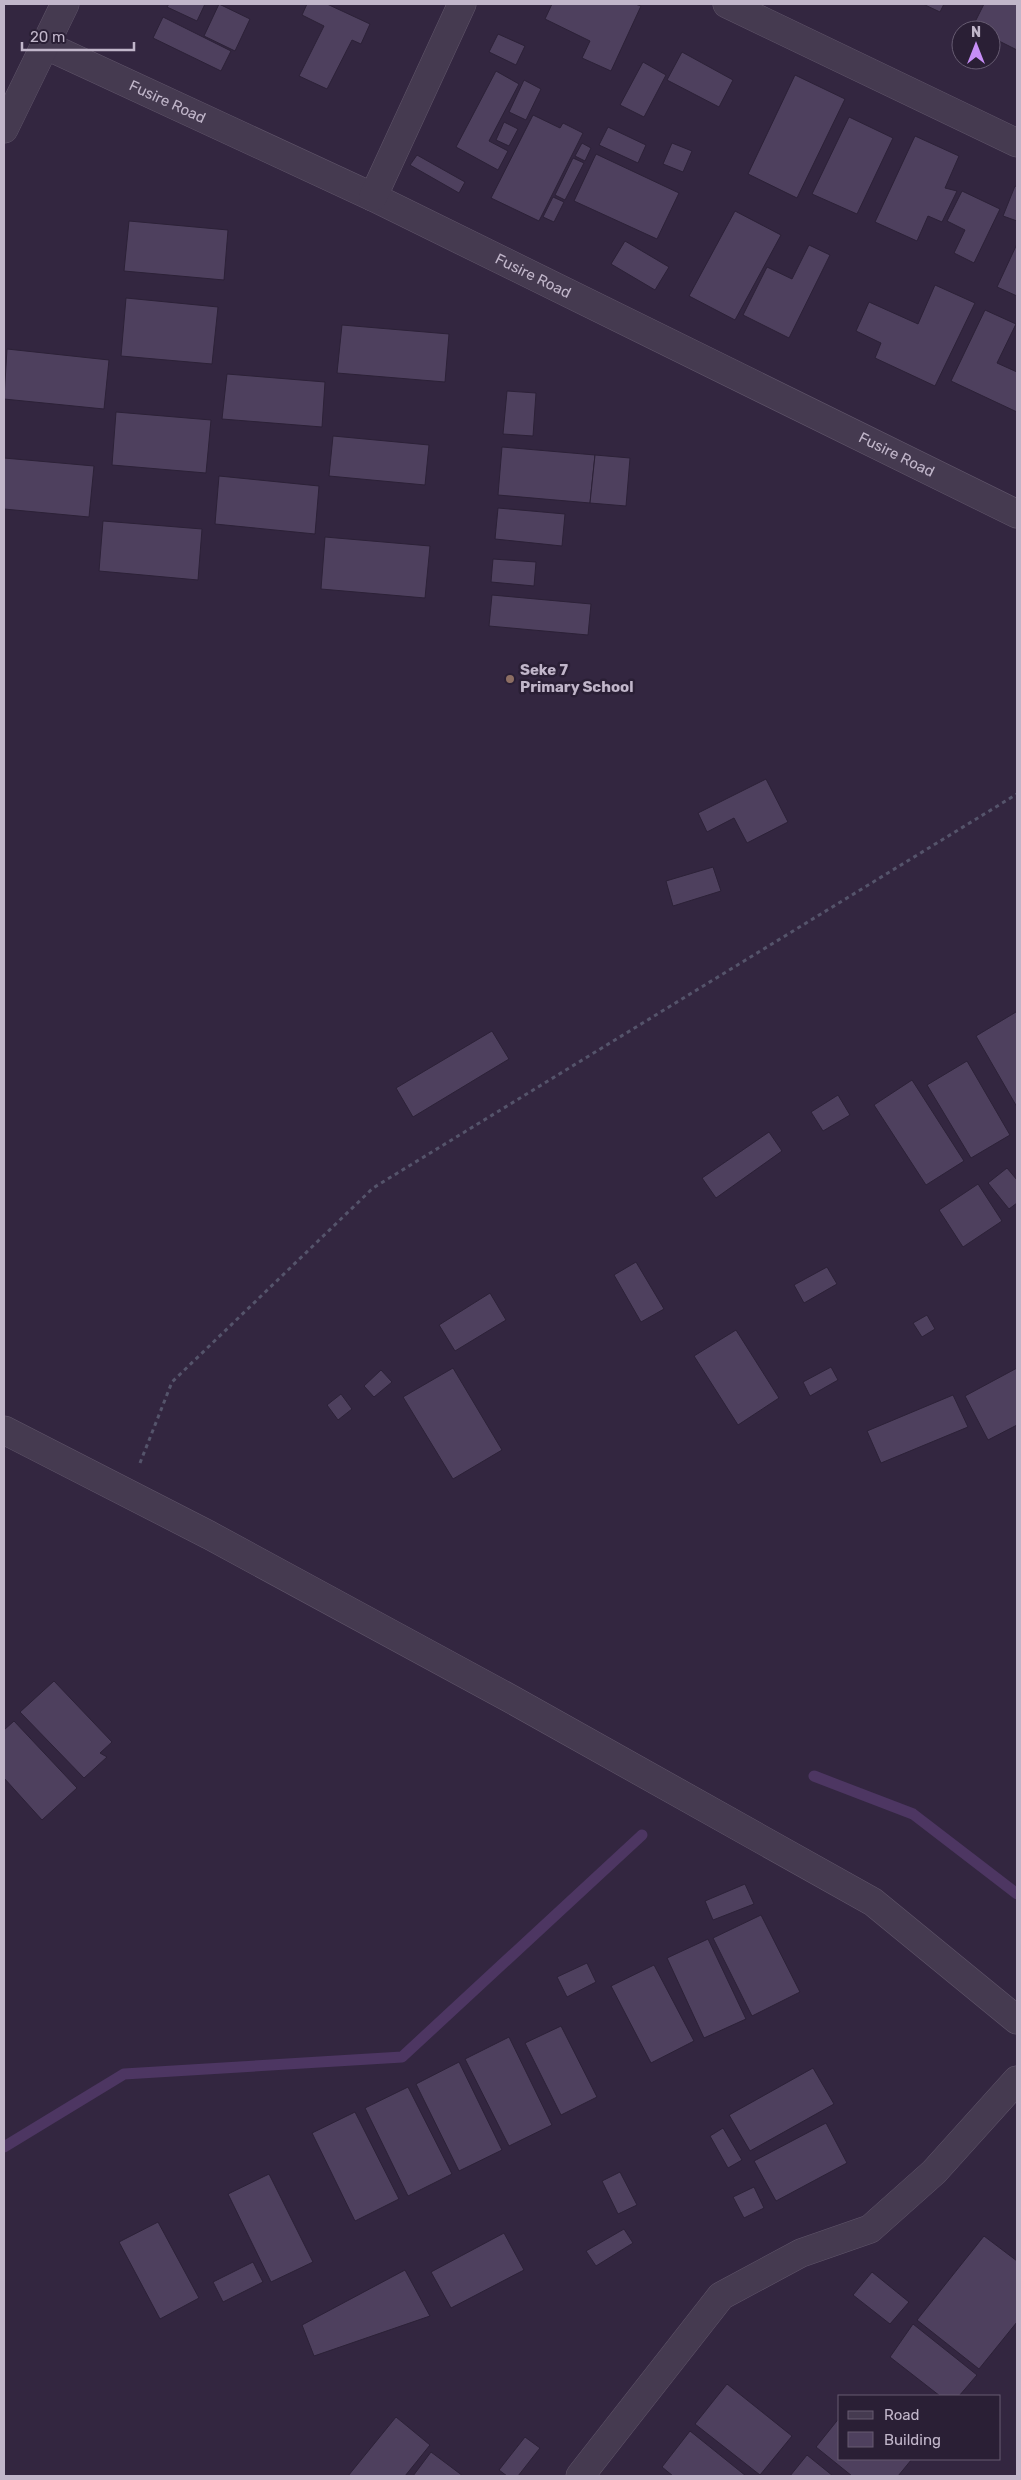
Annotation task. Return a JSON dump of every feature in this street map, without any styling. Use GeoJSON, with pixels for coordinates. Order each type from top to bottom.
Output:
{"type":"FeatureCollection","features":[{"type":"Feature","properties":{"kind":"street"},"geometry":{"type":"LineString","coordinates":[[4,129],[65,4]]}},
{"type":"Feature","properties":{"kind":"street"},"geometry":{"type":"LineString","coordinates":[[373,197],[462,4]]}},
{"type":"Feature","properties":{"kind":"street"},"geometry":{"type":"LineString","coordinates":[[727,4],[1017,143]]}},
{"type":"Feature","properties":{"kind":"street","name":"Fusire Road"},"geometry":{"type":"LineString","coordinates":[[45,45],[373,197],[1017,514]]}},
{"type":"Feature","properties":{"kind":"street"},"geometry":{"type":"LineString","coordinates":[[4,1430],[128,1492],[511,1699],[874,1902],[1017,2020]]}},
{"type":"Feature","properties":{"kind":"street"},"geometry":{"type":"LineString","coordinates":[[580,2476],[721,2296],[801,2253],[870,2229],[934,2172],[1017,2080]]}},
{"type":"Feature","properties":{"kind":"path"},"geometry":{"type":"LineString","coordinates":[[128,1492],[172,1382],[373,1188],[1017,794]]}},
{"type":"Feature","properties":{"kind":"building"},"geometry":{"type":"Polygon","coordinates":[[[169,4],[205,4],[197,21],[167,7],[169,4]]]}},
{"type":"Feature","properties":{"kind":"building"},"geometry":{"type":"Polygon","coordinates":[[[219,4],[250,19],[235,51],[204,36],[219,4]]]}},
{"type":"Feature","properties":{"kind":"building"},"geometry":{"type":"Polygon","coordinates":[[[307,4],[327,4],[370,24],[361,44],[352,40],[327,89],[299,76],[324,26],[302,15],[307,4]]]}},
{"type":"Feature","properties":{"kind":"building"},"geometry":{"type":"Polygon","coordinates":[[[552,4],[635,4],[641,6],[611,71],[582,58],[590,41],[545,19],[552,4]]]}},
{"type":"Feature","properties":{"kind":"building"},"geometry":{"type":"Polygon","coordinates":[[[923,4],[944,4],[940,12],[923,4]]]}},
{"type":"Feature","properties":{"kind":"building"},"geometry":{"type":"Polygon","coordinates":[[[984,4],[1017,4],[1017,50],[1001,42],[1001,20],[976,20],[984,4]]]}},
{"type":"Feature","properties":{"kind":"building"},"geometry":{"type":"Polygon","coordinates":[[[163,17],[231,51],[221,71],[153,38],[163,17]]]}},
{"type":"Feature","properties":{"kind":"building"},"geometry":{"type":"Polygon","coordinates":[[[498,34],[525,46],[516,65],[489,52],[498,34]]]}},
{"type":"Feature","properties":{"kind":"building"},"geometry":{"type":"Polygon","coordinates":[[[682,52],[733,80],[719,107],[667,80],[682,52]]]}},
{"type":"Feature","properties":{"kind":"building"},"geometry":{"type":"Polygon","coordinates":[[[643,62],[666,75],[644,117],[620,105],[643,62]]]}},
{"type":"Feature","properties":{"kind":"building"},"geometry":{"type":"Polygon","coordinates":[[[496,71],[519,84],[489,141],[508,151],[498,170],[456,147],[496,71]]]}},
{"type":"Feature","properties":{"kind":"building"},"geometry":{"type":"Polygon","coordinates":[[[795,75],[845,99],[797,198],[748,174],[795,75]]]}},
{"type":"Feature","properties":{"kind":"building"},"geometry":{"type":"Polygon","coordinates":[[[524,80],[541,89],[526,120],[509,112],[524,80]]]}},
{"type":"Feature","properties":{"kind":"building"},"geometry":{"type":"Polygon","coordinates":[[[533,115],[560,128],[563,123],[583,133],[539,221],[491,198],[533,115]]]}},
{"type":"Feature","properties":{"kind":"building"},"geometry":{"type":"Polygon","coordinates":[[[849,117],[893,138],[857,214],[812,194],[849,117]]]}},
{"type":"Feature","properties":{"kind":"building"},"geometry":{"type":"Polygon","coordinates":[[[504,122],[518,129],[509,146],[496,140],[504,122]]]}},
{"type":"Feature","properties":{"kind":"building"},"geometry":{"type":"Polygon","coordinates":[[[608,127],[646,145],[638,163],[599,145],[608,127]]]}},
{"type":"Feature","properties":{"kind":"building"},"geometry":{"type":"Polygon","coordinates":[[[915,136],[959,156],[945,188],[957,191],[942,222],[928,216],[917,241],[875,222],[915,136]]]}},
{"type":"Feature","properties":{"kind":"building"},"geometry":{"type":"Polygon","coordinates":[[[582,143],[591,148],[585,161],[575,156],[582,143]]]}},
{"type":"Feature","properties":{"kind":"building"},"geometry":{"type":"Polygon","coordinates":[[[672,143],[692,151],[683,172],[663,164],[672,143]]]}},
{"type":"Feature","properties":{"kind":"building"},"geometry":{"type":"Polygon","coordinates":[[[596,154],[679,193],[657,239],[574,201],[596,154]]]}},
{"type":"Feature","properties":{"kind":"building"},"geometry":{"type":"Polygon","coordinates":[[[417,155],[465,182],[459,193],[410,165],[417,155]]]}},
{"type":"Feature","properties":{"kind":"building"},"geometry":{"type":"Polygon","coordinates":[[[573,158],[584,163],[565,200],[555,195],[573,158]]]}},
{"type":"Feature","properties":{"kind":"building"},"geometry":{"type":"Polygon","coordinates":[[[1015,186],[1017,187],[1017,221],[1003,216],[1015,186]]]}},
{"type":"Feature","properties":{"kind":"building"},"geometry":{"type":"Polygon","coordinates":[[[962,191],[1000,209],[974,263],[954,253],[965,230],[947,221],[962,191]]]}},
{"type":"Feature","properties":{"kind":"building"},"geometry":{"type":"Polygon","coordinates":[[[553,197],[564,202],[554,222],[543,217],[553,197]]]}},
{"type":"Feature","properties":{"kind":"building"},"geometry":{"type":"Polygon","coordinates":[[[735,211],[781,235],[735,320],[689,296],[735,211]]]}},
{"type":"Feature","properties":{"kind":"building"},"geometry":{"type":"Polygon","coordinates":[[[129,221],[228,230],[224,280],[124,271],[129,221]]]}},
{"type":"Feature","properties":{"kind":"building"},"geometry":{"type":"Polygon","coordinates":[[[625,241],[669,267],[655,290],[611,264],[625,241]]]}},
{"type":"Feature","properties":{"kind":"building"},"geometry":{"type":"Polygon","coordinates":[[[1017,244],[1017,296],[997,287],[1017,244]]]}},
{"type":"Feature","properties":{"kind":"building"},"geometry":{"type":"Polygon","coordinates":[[[809,245],[830,255],[789,338],[743,315],[767,267],[792,279],[809,245]]]}},
{"type":"Feature","properties":{"kind":"building"},"geometry":{"type":"Polygon","coordinates":[[[935,285],[975,303],[935,386],[875,358],[881,343],[856,331],[869,302],[918,324],[935,285]]]}},
{"type":"Feature","properties":{"kind":"building"},"geometry":{"type":"Polygon","coordinates":[[[126,298],[218,307],[212,364],[121,356],[126,298]]]}},
{"type":"Feature","properties":{"kind":"building"},"geometry":{"type":"Polygon","coordinates":[[[985,310],[1016,324],[997,363],[1017,372],[1017,412],[951,381],[985,310]]]}},
{"type":"Feature","properties":{"kind":"building"},"geometry":{"type":"Polygon","coordinates":[[[342,325],[449,334],[445,382],[337,373],[342,325]]]}},
{"type":"Feature","properties":{"kind":"building"},"geometry":{"type":"Polygon","coordinates":[[[7,349],[109,360],[104,409],[4,399],[7,349]]]}},
{"type":"Feature","properties":{"kind":"building"},"geometry":{"type":"Polygon","coordinates":[[[227,374],[325,382],[322,427],[222,419],[227,374]]]}},
{"type":"Feature","properties":{"kind":"building"},"geometry":{"type":"Polygon","coordinates":[[[507,391],[536,393],[533,436],[503,434],[507,391]]]}},
{"type":"Feature","properties":{"kind":"building"},"geometry":{"type":"Polygon","coordinates":[[[116,412],[211,420],[206,473],[112,465],[116,412]]]}},
{"type":"Feature","properties":{"kind":"building"},"geometry":{"type":"Polygon","coordinates":[[[333,436],[429,445],[425,485],[329,476],[333,436]]]}},
{"type":"Feature","properties":{"kind":"building"},"geometry":{"type":"Polygon","coordinates":[[[502,447],[595,455],[590,503],[498,495],[502,447]]]}},
{"type":"Feature","properties":{"kind":"building"},"geometry":{"type":"Polygon","coordinates":[[[595,455],[630,458],[626,506],[590,503],[595,455]]]}},
{"type":"Feature","properties":{"kind":"building"},"geometry":{"type":"Polygon","coordinates":[[[4,458],[94,466],[89,517],[4,509],[4,458]]]}},
{"type":"Feature","properties":{"kind":"building"},"geometry":{"type":"Polygon","coordinates":[[[219,476],[319,486],[315,534],[215,524],[219,476]]]}},
{"type":"Feature","properties":{"kind":"building"},"geometry":{"type":"Polygon","coordinates":[[[498,508],[565,514],[562,546],[495,539],[498,508]]]}},
{"type":"Feature","properties":{"kind":"building"},"geometry":{"type":"Polygon","coordinates":[[[103,521],[202,529],[198,580],[99,571],[103,521]]]}},
{"type":"Feature","properties":{"kind":"building"},"geometry":{"type":"Polygon","coordinates":[[[325,537],[430,546],[425,598],[321,589],[325,537]]]}},
{"type":"Feature","properties":{"kind":"building"},"geometry":{"type":"Polygon","coordinates":[[[493,559],[536,562],[534,586],[491,582],[493,559]]]}},
{"type":"Feature","properties":{"kind":"building"},"geometry":{"type":"Polygon","coordinates":[[[492,595],[591,604],[588,635],[489,626],[492,595]]]}},
{"type":"Feature","properties":{"kind":"building"},"geometry":{"type":"Polygon","coordinates":[[[766,779],[788,822],[747,843],[734,818],[707,832],[698,813],[766,779]]]}},
{"type":"Feature","properties":{"kind":"building"},"geometry":{"type":"Polygon","coordinates":[[[713,867],[721,891],[673,906],[666,881],[713,867]]]}},
{"type":"Feature","properties":{"kind":"building"},"geometry":{"type":"Polygon","coordinates":[[[1017,1013],[1017,1107],[976,1036],[1017,1013]]]}},
{"type":"Feature","properties":{"kind":"building"},"geometry":{"type":"Polygon","coordinates":[[[492,1031],[509,1059],[413,1117],[396,1088],[492,1031]]]}},
{"type":"Feature","properties":{"kind":"building"},"geometry":{"type":"Polygon","coordinates":[[[967,1061],[1010,1135],[971,1158],[927,1085],[967,1061]]]}},
{"type":"Feature","properties":{"kind":"building"},"geometry":{"type":"Polygon","coordinates":[[[912,1080],[964,1161],[926,1185],[874,1105],[912,1080]]]}},
{"type":"Feature","properties":{"kind":"building"},"geometry":{"type":"Polygon","coordinates":[[[838,1095],[850,1115],[823,1131],[811,1112],[838,1095]]]}},
{"type":"Feature","properties":{"kind":"building"},"geometry":{"type":"Polygon","coordinates":[[[769,1132],[782,1151],[716,1198],[702,1178],[769,1132]]]}},
{"type":"Feature","properties":{"kind":"building"},"geometry":{"type":"Polygon","coordinates":[[[1007,1168],[1017,1180],[1017,1203],[1009,1209],[988,1183],[1007,1168]]]}},
{"type":"Feature","properties":{"kind":"building"},"geometry":{"type":"Polygon","coordinates":[[[978,1184],[1002,1221],[963,1247],[939,1210],[978,1184]]]}},
{"type":"Feature","properties":{"kind":"building"},"geometry":{"type":"Polygon","coordinates":[[[636,1262],[664,1309],[641,1322],[614,1275],[636,1262]]]}},
{"type":"Feature","properties":{"kind":"building"},"geometry":{"type":"Polygon","coordinates":[[[827,1267],[837,1284],[804,1303],[794,1285],[827,1267]]]}},
{"type":"Feature","properties":{"kind":"building"},"geometry":{"type":"Polygon","coordinates":[[[490,1293],[506,1320],[455,1351],[439,1325],[490,1293]]]}},
{"type":"Feature","properties":{"kind":"building"},"geometry":{"type":"Polygon","coordinates":[[[927,1315],[935,1329],[922,1337],[913,1323],[927,1315]]]}},
{"type":"Feature","properties":{"kind":"building"},"geometry":{"type":"Polygon","coordinates":[[[736,1330],[779,1398],[738,1425],[694,1356],[736,1330]]]}},
{"type":"Feature","properties":{"kind":"building"},"geometry":{"type":"Polygon","coordinates":[[[831,1367],[838,1380],[810,1396],[803,1382],[831,1367]]]}},
{"type":"Feature","properties":{"kind":"building"},"geometry":{"type":"Polygon","coordinates":[[[453,1368],[502,1450],[453,1479],[403,1397],[453,1368]]]}},
{"type":"Feature","properties":{"kind":"building"},"geometry":{"type":"Polygon","coordinates":[[[1017,1368],[1017,1425],[988,1440],[965,1396],[1017,1368]]]}},
{"type":"Feature","properties":{"kind":"building"},"geometry":{"type":"Polygon","coordinates":[[[381,1370],[392,1382],[374,1397],[364,1386],[381,1370]]]}},
{"type":"Feature","properties":{"kind":"building"},"geometry":{"type":"Polygon","coordinates":[[[341,1394],[352,1409],[338,1420],[327,1405],[341,1394]]]}},
{"type":"Feature","properties":{"kind":"building"},"geometry":{"type":"Polygon","coordinates":[[[953,1395],[968,1427],[881,1463],[867,1431],[953,1395]]]}},
{"type":"Feature","properties":{"kind":"building"},"geometry":{"type":"Polygon","coordinates":[[[54,1681],[112,1742],[100,1753],[107,1757],[84,1778],[20,1712],[54,1681]]]}},
{"type":"Feature","properties":{"kind":"building"},"geometry":{"type":"Polygon","coordinates":[[[14,1721],[77,1788],[42,1820],[4,1778],[4,1730],[14,1721]]]}},
{"type":"Feature","properties":{"kind":"building"},"geometry":{"type":"Polygon","coordinates":[[[745,1884],[754,1904],[713,1920],[705,1901],[745,1884]]]}},
{"type":"Feature","properties":{"kind":"building"},"geometry":{"type":"Polygon","coordinates":[[[761,1915],[800,1992],[752,2016],[713,1938],[761,1915]]]}},
{"type":"Feature","properties":{"kind":"building"},"geometry":{"type":"Polygon","coordinates":[[[708,1939],[746,2019],[704,2038],[667,1958],[708,1939]]]}},
{"type":"Feature","properties":{"kind":"building"},"geometry":{"type":"Polygon","coordinates":[[[587,1963],[596,1982],[567,1997],[557,1977],[587,1963]]]}},
{"type":"Feature","properties":{"kind":"building"},"geometry":{"type":"Polygon","coordinates":[[[654,1965],[694,2041],[651,2063],[611,1986],[654,1965]]]}},
{"type":"Feature","properties":{"kind":"building"},"geometry":{"type":"Polygon","coordinates":[[[561,2026],[597,2097],[561,2115],[525,2043],[561,2026]]]}},
{"type":"Feature","properties":{"kind":"building"},"geometry":{"type":"Polygon","coordinates":[[[509,2037],[552,2125],[509,2146],[465,2059],[509,2037]]]}},
{"type":"Feature","properties":{"kind":"building"},"geometry":{"type":"Polygon","coordinates":[[[459,2062],[502,2150],[459,2171],[416,2084],[459,2062]]]}},
{"type":"Feature","properties":{"kind":"building"},"geometry":{"type":"Polygon","coordinates":[[[813,2068],[834,2104],[750,2151],[729,2115],[813,2068]]]}},
{"type":"Feature","properties":{"kind":"building"},"geometry":{"type":"Polygon","coordinates":[[[408,2087],[452,2174],[408,2196],[365,2108],[408,2087]]]}},
{"type":"Feature","properties":{"kind":"building"},"geometry":{"type":"Polygon","coordinates":[[[355,2112],[399,2199],[355,2221],[312,2133],[355,2112]]]}},
{"type":"Feature","properties":{"kind":"building"},"geometry":{"type":"Polygon","coordinates":[[[826,2123],[847,2163],[776,2201],[754,2161],[826,2123]]]}},
{"type":"Feature","properties":{"kind":"building"},"geometry":{"type":"Polygon","coordinates":[[[723,2128],[742,2160],[728,2168],[710,2136],[723,2128]]]}},
{"type":"Feature","properties":{"kind":"building"},"geometry":{"type":"Polygon","coordinates":[[[620,2172],[637,2205],[618,2214],[602,2181],[620,2172]]]}},
{"type":"Feature","properties":{"kind":"building"},"geometry":{"type":"Polygon","coordinates":[[[269,2174],[313,2262],[271,2282],[228,2194],[269,2174]]]}},
{"type":"Feature","properties":{"kind":"building"},"geometry":{"type":"Polygon","coordinates":[[[754,2187],[764,2208],[744,2218],[733,2197],[754,2187]]]}},
{"type":"Feature","properties":{"kind":"building"},"geometry":{"type":"Polygon","coordinates":[[[158,2222],[199,2298],[160,2319],[119,2242],[158,2222]]]}},
{"type":"Feature","properties":{"kind":"building"},"geometry":{"type":"Polygon","coordinates":[[[624,2229],[633,2243],[596,2266],[586,2251],[624,2229]]]}},
{"type":"Feature","properties":{"kind":"building"},"geometry":{"type":"Polygon","coordinates":[[[504,2233],[524,2270],[451,2308],[431,2272],[504,2233]]]}},
{"type":"Feature","properties":{"kind":"building"},"geometry":{"type":"Polygon","coordinates":[[[984,2236],[1017,2261],[1017,2322],[979,2369],[917,2320],[984,2236]]]}},
{"type":"Feature","properties":{"kind":"building"},"geometry":{"type":"Polygon","coordinates":[[[253,2262],[263,2282],[223,2302],[213,2282],[253,2262]]]}},
{"type":"Feature","properties":{"kind":"building"},"geometry":{"type":"Polygon","coordinates":[[[405,2270],[430,2316],[314,2356],[302,2325],[405,2270]]]}},
{"type":"Feature","properties":{"kind":"building"},"geometry":{"type":"Polygon","coordinates":[[[872,2272],[909,2302],[890,2324],[853,2295],[872,2272]]]}},
{"type":"Feature","properties":{"kind":"building"},"geometry":{"type":"Polygon","coordinates":[[[913,2324],[977,2375],[960,2395],[939,2395],[890,2357],[913,2324]]]}},
{"type":"Feature","properties":{"kind":"building"},"geometry":{"type":"Polygon","coordinates":[[[727,2384],[792,2436],[760,2475],[695,2424],[727,2384]]]}},
{"type":"Feature","properties":{"kind":"building"},"geometry":{"type":"Polygon","coordinates":[[[396,2417],[430,2445],[405,2476],[348,2476],[396,2417]]]}},
{"type":"Feature","properties":{"kind":"building"},"geometry":{"type":"Polygon","coordinates":[[[838,2420],[838,2460],[911,2460],[898,2476],[852,2476],[816,2447],[838,2420]]]}},
{"type":"Feature","properties":{"kind":"building"},"geometry":{"type":"Polygon","coordinates":[[[690,2431],[746,2476],[673,2476],[662,2467],[690,2431]]]}},
{"type":"Feature","properties":{"kind":"building"},"geometry":{"type":"Polygon","coordinates":[[[525,2437],[540,2448],[518,2476],[507,2476],[499,2470],[525,2437]]]}},
{"type":"Feature","properties":{"kind":"building"},"geometry":{"type":"Polygon","coordinates":[[[431,2452],[463,2476],[413,2476],[431,2452]]]}},
{"type":"Feature","properties":{"kind":"building"},"geometry":{"type":"Polygon","coordinates":[[[807,2455],[833,2476],[790,2476],[807,2455]]]}},
{"type":"Feature","properties":{"kind":"waterway"},"geometry":{"type":"LineString","coordinates":[[814,1776],[913,1814],[1017,1894]]}},
{"type":"Feature","properties":{"kind":"waterway"},"geometry":{"type":"LineString","coordinates":[[4,2147],[124,2074],[402,2057],[642,1835]]}},
{"type":"Feature","properties":{"kind":"place","name":"Seke 7 Primary School"},"geometry":{"type":"Point","coordinates":[510,679]}}]}
